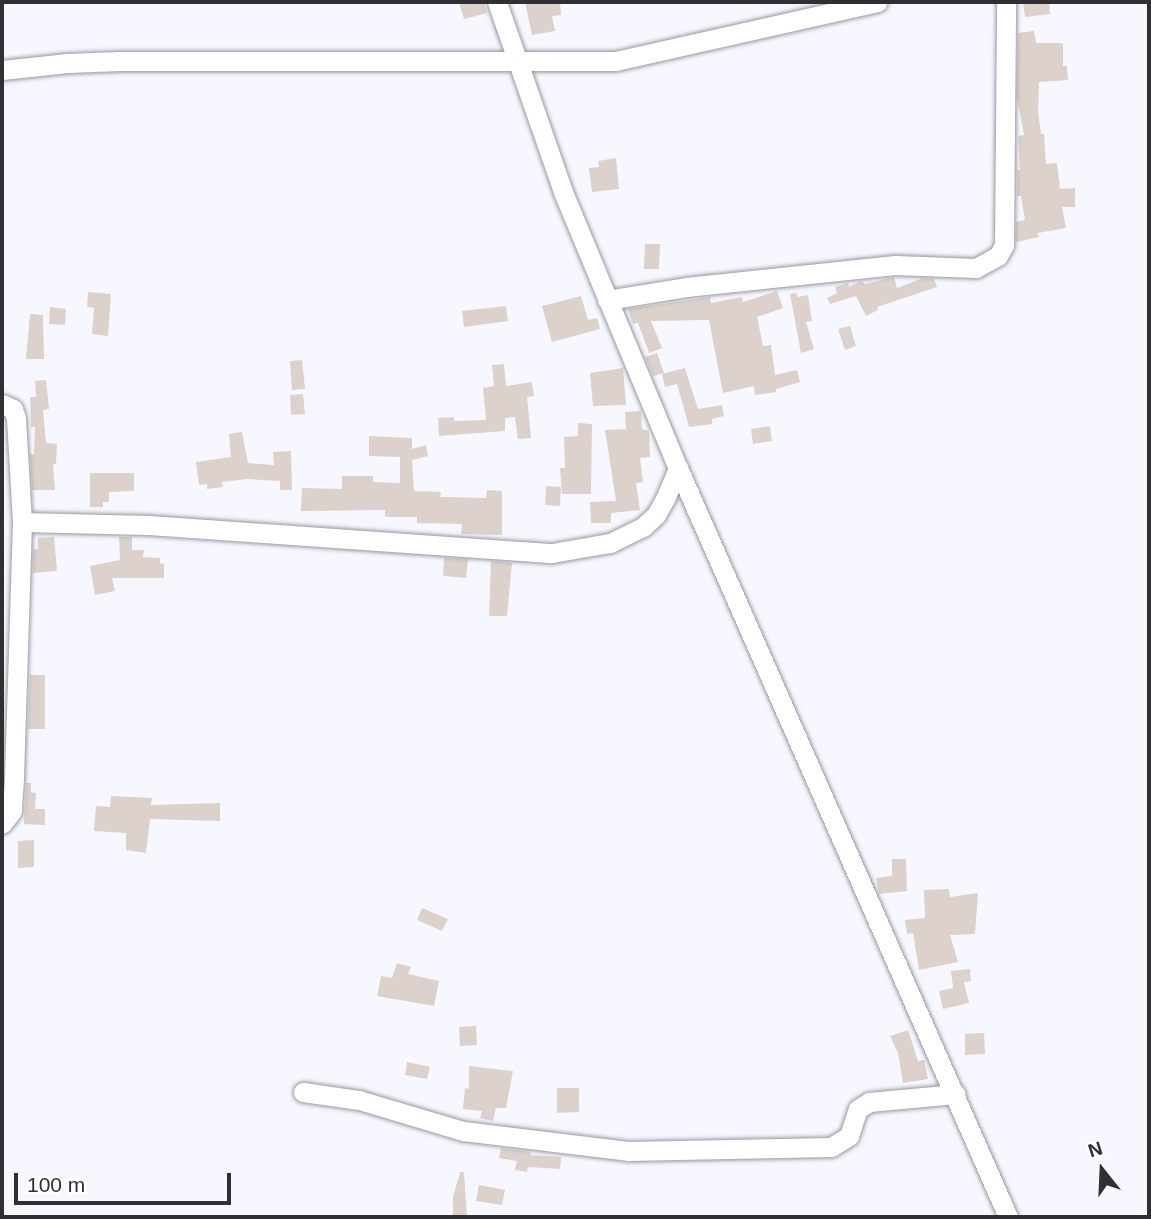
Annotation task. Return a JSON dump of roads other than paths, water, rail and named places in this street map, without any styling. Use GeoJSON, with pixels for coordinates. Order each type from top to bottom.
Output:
{"type":"FeatureCollection","features":[{"type":"Feature","properties":{"kind":"street"},"geometry":{"type":"LineString","coordinates":[[497,2],[563,192],[607,300],[678,468],[1009,1217]]}},
{"type":"Feature","properties":{"kind":"street"},"geometry":{"type":"LineString","coordinates":[[2,70],[120,61],[616,61],[877,2]]}},
{"type":"Feature","properties":{"kind":"street"},"geometry":{"type":"LineString","coordinates":[[607,300],[686,287],[895,265],[976,268],[998,256],[1004,245],[1006,2]]}},
{"type":"Feature","properties":{"kind":"street"},"geometry":{"type":"LineString","coordinates":[[2,404],[13,409],[16,418],[22,522],[12,811],[2,824]]}},
{"type":"Feature","properties":{"kind":"street"},"geometry":{"type":"LineString","coordinates":[[22,522],[149,524],[552,553],[610,544],[643,527],[665,499],[678,468]]}},
{"type":"Feature","properties":{"kind":"street"},"geometry":{"type":"LineString","coordinates":[[303,1092],[359,1100],[463,1131],[628,1151],[831,1147],[849,1136],[858,1110],[869,1102],[956,1094]]}}]}
